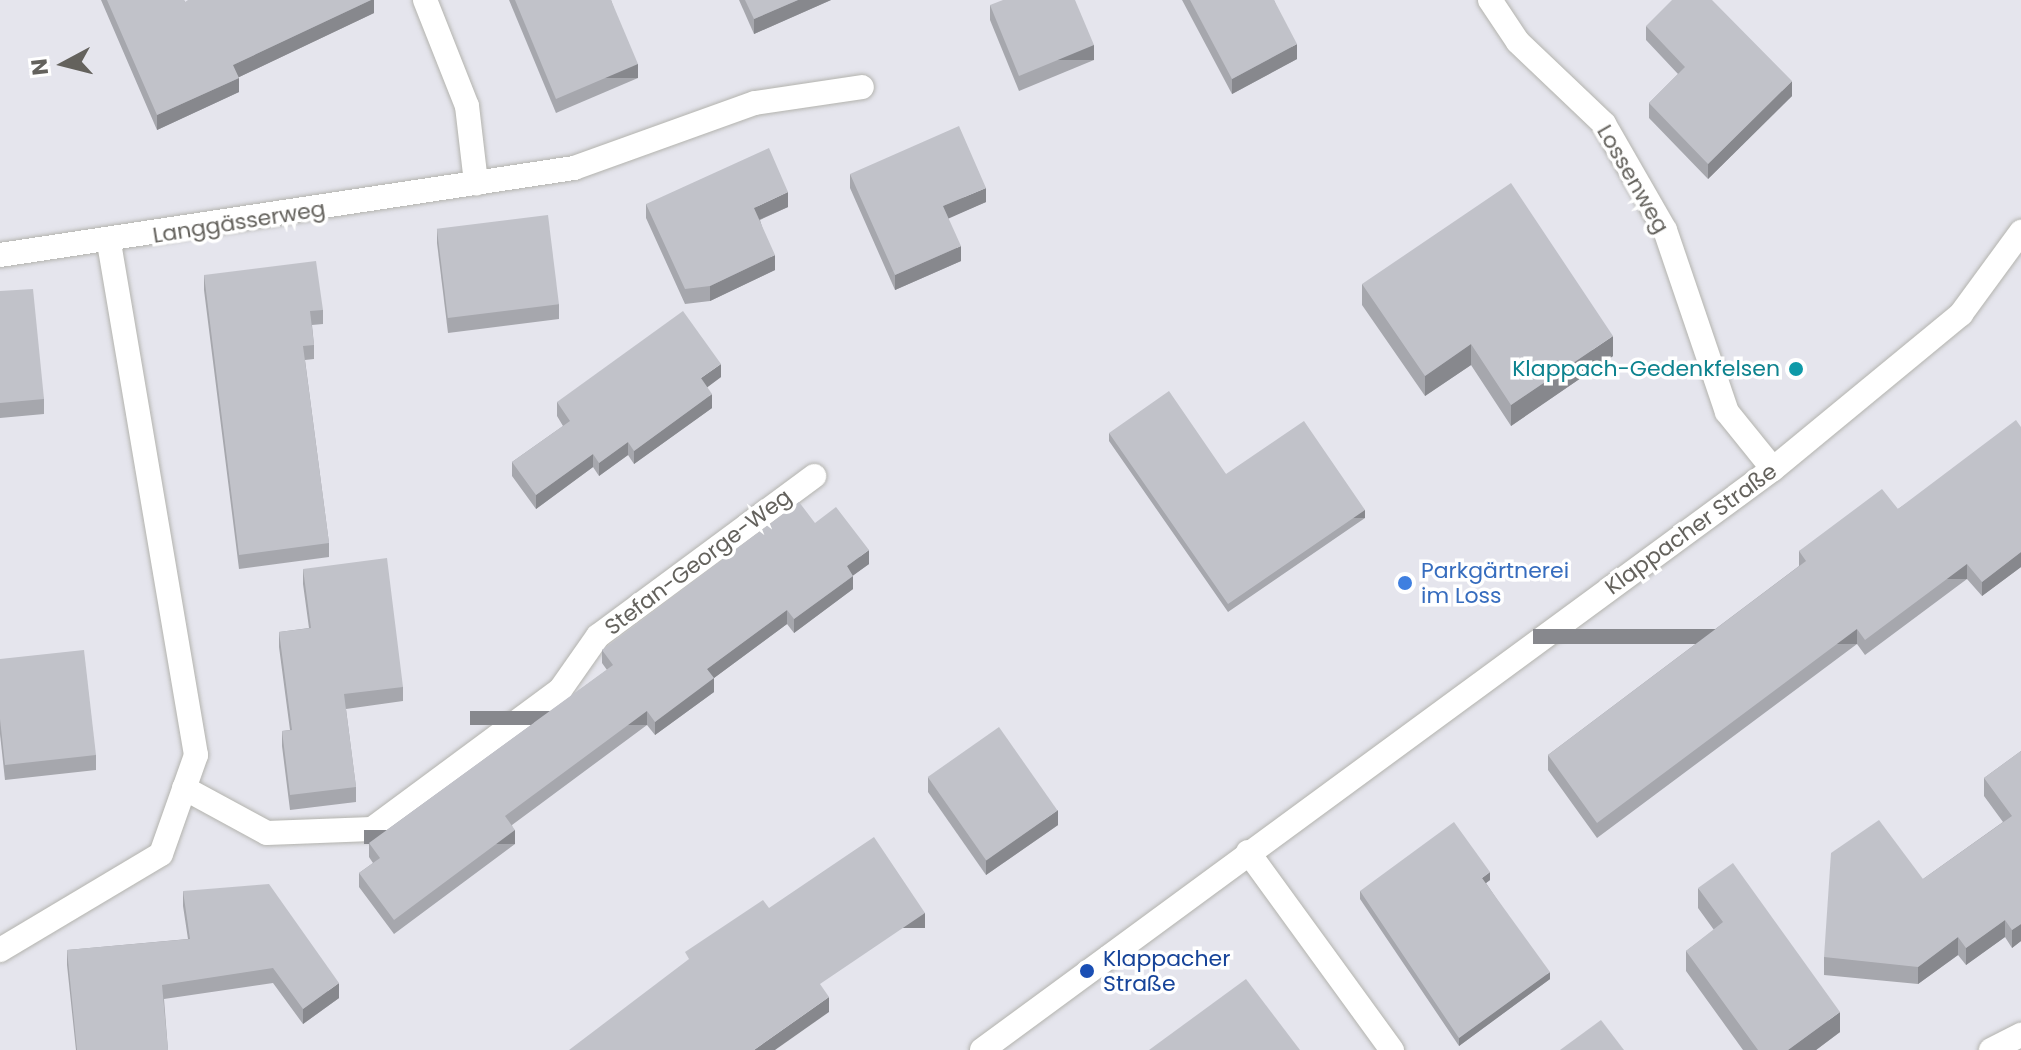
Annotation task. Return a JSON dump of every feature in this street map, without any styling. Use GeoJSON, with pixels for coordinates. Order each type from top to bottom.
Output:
{"type":"FeatureCollection","features":[{"type":"Feature","properties":{"kind":"street"},"geometry":{"type":"LineString","coordinates":[[425,0],[467,106],[476,183]]}},
{"type":"Feature","properties":{"kind":"street","name":"Lossenweg"},"geometry":{"type":"LineString","coordinates":[[1490,0],[1518,42],[1604,124],[1665,230],[1727,412],[1773,469]]}},
{"type":"Feature","properties":{"kind":"street","name":"Langgässerweg"},"geometry":{"type":"LineString","coordinates":[[0,255],[109,243],[574,168],[755,103],[862,87]]}},
{"type":"Feature","properties":{"kind":"street","name":"Klappacher Straße"},"geometry":{"type":"LineString","coordinates":[[982,1050],[1773,469],[1961,314],[2021,232]]}},
{"type":"Feature","properties":{"kind":"street"},"geometry":{"type":"LineString","coordinates":[[0,950],[161,854],[196,755],[109,243]]}},
{"type":"Feature","properties":{"kind":"street","name":"Stefan-George-Weg"},"geometry":{"type":"LineString","coordinates":[[184,788],[267,833],[372,829],[560,690],[598,636],[814,476]]}},
{"type":"Feature","properties":{"kind":"street"},"geometry":{"type":"LineString","coordinates":[[1248,852],[1392,1050]]}},
{"type":"Feature","properties":{"kind":"street"},"geometry":{"type":"LineString","coordinates":[[1991,1050],[2021,1035]]}},
{"type":"Feature","properties":{"kind":"building"},"geometry":{"type":"Polygon","coordinates":[[[107,0],[371,0],[233,65],[239,78],[157,115],[107,0]]]}},
{"type":"Feature","properties":{"kind":"building"},"geometry":{"type":"Polygon","coordinates":[[[515,0],[611,0],[638,64],[556,99],[515,0]]]}},
{"type":"Feature","properties":{"kind":"building"},"geometry":{"type":"Polygon","coordinates":[[[745,0],[798,0],[754,19],[745,0]]]}},
{"type":"Feature","properties":{"kind":"building"},"geometry":{"type":"Polygon","coordinates":[[[1003,0],[1075,0],[1094,45],[1019,76],[990,5],[1003,0]]]}},
{"type":"Feature","properties":{"kind":"building"},"geometry":{"type":"Polygon","coordinates":[[[1190,0],[1274,0],[1297,44],[1232,79],[1190,0]]]}},
{"type":"Feature","properties":{"kind":"building"},"geometry":{"type":"Polygon","coordinates":[[[1672,0],[1712,0],[1792,81],[1708,164],[1649,103],[1685,67],[1646,26],[1672,0]]]}},
{"type":"Feature","properties":{"kind":"building"},"geometry":{"type":"Polygon","coordinates":[[[959,126],[986,188],[943,206],[961,246],[895,275],[850,174],[959,126]]]}},
{"type":"Feature","properties":{"kind":"building"},"geometry":{"type":"Polygon","coordinates":[[[769,148],[788,192],[754,208],[775,255],[710,286],[685,289],[646,204],[769,148]]]}},
{"type":"Feature","properties":{"kind":"building"},"geometry":{"type":"Polygon","coordinates":[[[1511,183],[1613,336],[1511,405],[1471,344],[1425,376],[1362,284],[1511,183]]]}},
{"type":"Feature","properties":{"kind":"building"},"geometry":{"type":"Polygon","coordinates":[[[548,215],[559,304],[448,318],[437,229],[548,215]]]}},
{"type":"Feature","properties":{"kind":"building"},"geometry":{"type":"Polygon","coordinates":[[[316,261],[323,310],[310,311],[314,345],[303,346],[329,543],[239,555],[204,275],[316,261]]]}},
{"type":"Feature","properties":{"kind":"building"},"geometry":{"type":"Polygon","coordinates":[[[33,289],[44,399],[0,403],[0,291],[33,289]]]}},
{"type":"Feature","properties":{"kind":"building"},"geometry":{"type":"Polygon","coordinates":[[[683,311],[721,364],[701,378],[712,394],[634,451],[628,442],[599,463],[593,454],[536,495],[512,462],[570,421],[557,402],[683,311]]]}},
{"type":"Feature","properties":{"kind":"building"},"geometry":{"type":"Polygon","coordinates":[[[1169,391],[1226,474],[1304,421],[1365,510],[1228,604],[1109,433],[1169,391]]]}},
{"type":"Feature","properties":{"kind":"building"},"geometry":{"type":"Polygon","coordinates":[[[2016,420],[2021,427],[2021,552],[1982,582],[1967,564],[1865,640],[1857,629],[1597,823],[1548,755],[1806,561],[1799,551],[1882,489],[1898,509],[2016,420]]]}},
{"type":"Feature","properties":{"kind":"building"},"geometry":{"type":"Polygon","coordinates":[[[799,502],[815,523],[836,507],[869,550],[847,566],[853,576],[794,619],[787,610],[707,669],[714,678],[655,722],[647,711],[505,816],[515,830],[394,920],[359,873],[380,858],[369,843],[613,665],[602,650],[799,502]]]}},
{"type":"Feature","properties":{"kind":"building"},"geometry":{"type":"Polygon","coordinates":[[[387,558],[403,687],[344,694],[356,787],[290,795],[282,731],[292,730],[279,632],[311,628],[303,569],[387,558]]]}},
{"type":"Feature","properties":{"kind":"building"},"geometry":{"type":"Polygon","coordinates":[[[84,650],[96,755],[5,765],[0,719],[0,659],[84,650]]]}},
{"type":"Feature","properties":{"kind":"building"},"geometry":{"type":"Polygon","coordinates":[[[999,727],[1058,811],[986,860],[928,777],[999,727]]]}},
{"type":"Feature","properties":{"kind":"building"},"geometry":{"type":"Polygon","coordinates":[[[2021,751],[2021,924],[2012,930],[2005,920],[1966,948],[1958,937],[1918,967],[1824,957],[1831,853],[1879,820],[1923,879],[2012,816],[1984,778],[2021,751]]]}},
{"type":"Feature","properties":{"kind":"building"},"geometry":{"type":"Polygon","coordinates":[[[1454,822],[1490,872],[1482,878],[1550,972],[1459,1038],[1360,891],[1454,822]]]}},
{"type":"Feature","properties":{"kind":"building"},"geometry":{"type":"Polygon","coordinates":[[[874,837],[925,913],[820,984],[829,997],[754,1050],[569,1050],[689,959],[685,952],[763,900],[769,908],[874,837]]]}},
{"type":"Feature","properties":{"kind":"building"},"geometry":{"type":"Polygon","coordinates":[[[1733,863],[1840,1012],[1788,1050],[1758,1050],[1686,951],[1723,922],[1698,888],[1733,863]]]}},
{"type":"Feature","properties":{"kind":"building"},"geometry":{"type":"Polygon","coordinates":[[[269,884],[339,983],[303,1009],[273,968],[162,985],[168,1050],[77,1050],[67,950],[190,939],[183,891],[269,884]]]}},
{"type":"Feature","properties":{"kind":"building"},"geometry":{"type":"Polygon","coordinates":[[[1246,979],[1300,1050],[1149,1050],[1246,979]]]}},
{"type":"Feature","properties":{"kind":"building"},"geometry":{"type":"Polygon","coordinates":[[[1601,1020],[1624,1050],[1560,1050],[1601,1020]]]}},
{"type":"Feature","properties":{"kind":"place","name":"Klappach-Gedenkfelsen"},"geometry":{"type":"Point","coordinates":[1796,369]}},
{"type":"Feature","properties":{"kind":"place","name":"Parkgärtnerei im Loss"},"geometry":{"type":"Point","coordinates":[1405,583]}},
{"type":"Feature","properties":{"kind":"place","name":"Klappacher Straße"},"geometry":{"type":"Point","coordinates":[1087,971]}}]}
